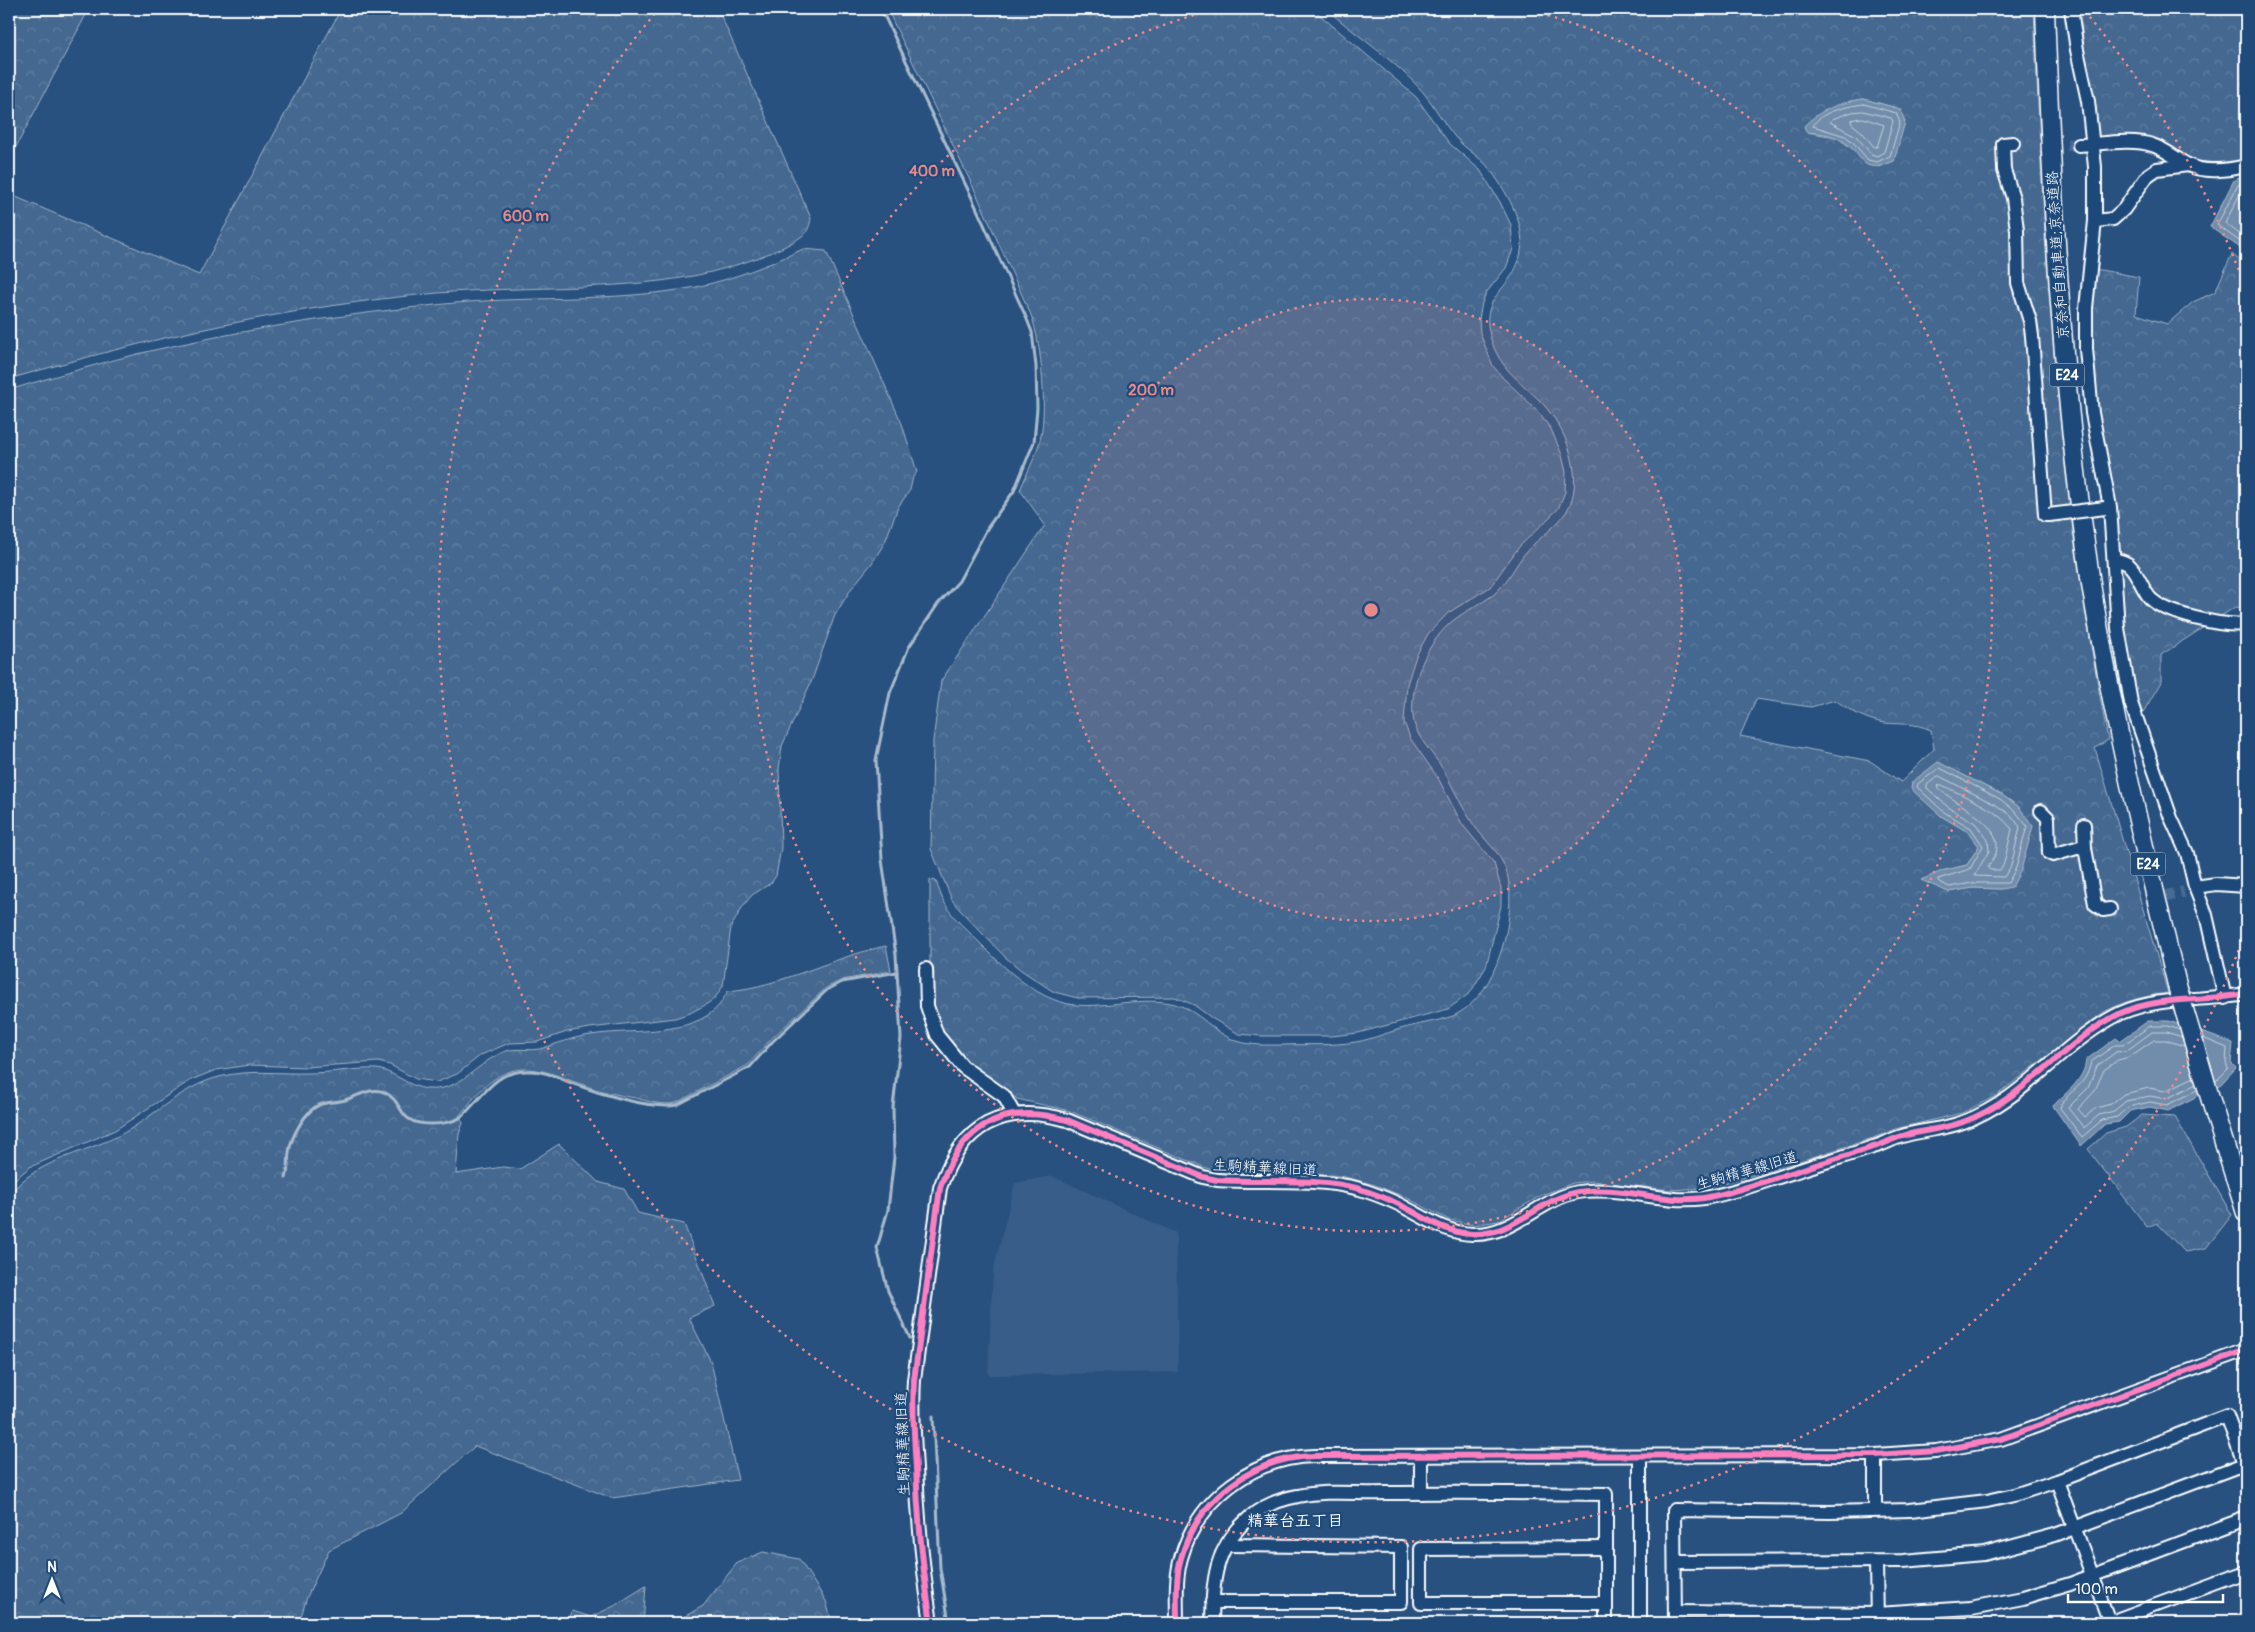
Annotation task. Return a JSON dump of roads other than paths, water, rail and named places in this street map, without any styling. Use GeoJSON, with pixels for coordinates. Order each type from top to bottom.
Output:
{"type":"FeatureCollection","features":[{"type":"Feature","properties":{"kind":"highway","name":"京奈和自動車道;京奈道路"},"geometry":{"type":"LineString","coordinates":[[2045,9],[2058,257],[2076,466],[2092,587],[2120,738],[2178,989],[2246,1213]]}},
{"type":"Feature","properties":{"kind":"highway","name":"京奈和自動車道;京奈道路"},"geometry":{"type":"LineString","coordinates":[[2052,9],[2064,269],[2073,371],[2113,650],[2120,738]]}},
{"type":"Feature","properties":{"kind":"street"},"geometry":{"type":"LineString","coordinates":[[2071,9],[2077,50],[2088,101],[2096,167],[2096,221],[2086,308],[2086,349],[2092,413],[2108,508],[2114,559],[2118,628],[2131,702],[2171,818],[2187,853],[2192,889],[2206,915],[2225,998]]}},
{"type":"Feature","properties":{"kind":"street"},"geometry":{"type":"LineString","coordinates":[[2079,145],[2138,142],[2152,145],[2188,165],[2201,169],[2220,170],[2246,166]]}},
{"type":"Feature","properties":{"kind":"street"},"geometry":{"type":"LineString","coordinates":[[2013,143],[2003,144],[2004,170],[2013,198],[2017,230],[2018,282],[2030,321],[2045,515],[2108,508]]}},
{"type":"Feature","properties":{"kind":"street"},"geometry":{"type":"LineString","coordinates":[[2096,221],[2113,219],[2148,175],[2157,169],[2188,165]]}},
{"type":"Feature","properties":{"kind":"street"},"geometry":{"type":"LineString","coordinates":[[2114,559],[2129,565],[2151,599],[2176,612],[2201,621],[2219,624],[2246,624]]}},
{"type":"Feature","properties":{"kind":"street"},"geometry":{"type":"LineString","coordinates":[[2041,811],[2048,818],[2049,853],[2052,855],[2080,847],[2085,848]]}},
{"type":"Feature","properties":{"kind":"street"},"geometry":{"type":"LineString","coordinates":[[2084,825],[2085,848],[2095,904],[2103,910],[2110,908]]}},
{"type":"Feature","properties":{"kind":"street"},"geometry":{"type":"LineString","coordinates":[[2192,889],[2216,884],[2246,886]]}},
{"type":"Feature","properties":{"kind":"street"},"geometry":{"type":"LineString","coordinates":[[926,969],[927,1006],[937,1035],[963,1067],[1004,1096],[1014,1114]]}},
{"type":"Feature","properties":{"kind":"street","name":"生駒精華線旧道"},"geometry":{"type":"LineString","coordinates":[[931,1623],[922,1566],[913,1406],[938,1202],[944,1178],[963,1142],[972,1132],[987,1124],[1014,1114],[1049,1115],[1067,1120],[1196,1174],[1217,1180],[1321,1183],[1358,1189],[1403,1206],[1446,1228],[1461,1233],[1486,1234],[1501,1230],[1546,1203],[1575,1192],[1592,1190],[1670,1199],[1706,1198],[1760,1183],[1898,1138],[1965,1122],[2000,1104],[2109,1020],[2124,1012],[2145,1006],[2246,994]]}},
{"type":"Feature","properties":{"kind":"street"},"geometry":{"type":"LineString","coordinates":[[1177,1623],[1178,1573],[1181,1557],[1199,1519],[1214,1500],[1237,1480],[1268,1464],[1290,1458],[1875,1455],[1944,1450],[2001,1439],[2245,1353]]}},
{"type":"Feature","properties":{"kind":"street"},"geometry":{"type":"LineString","coordinates":[[1675,1562],[1876,1562],[1930,1560],[1984,1554],[2032,1542],[2245,1467],[2226,1416],[2057,1481],[2014,1495],[1960,1506],[1910,1510],[1830,1512],[1674,1510],[1675,1618],[1877,1619],[1999,1603],[2093,1576],[2246,1518]]}},
{"type":"Feature","properties":{"kind":"street"},"geometry":{"type":"LineString","coordinates":[[1875,1455],[1875,1510]]}},
{"type":"Feature","properties":{"kind":"street"},"geometry":{"type":"LineString","coordinates":[[1421,1456],[1421,1493]]}},
{"type":"Feature","properties":{"kind":"street"},"geometry":{"type":"LineString","coordinates":[[1640,1456],[1640,1623]]}},
{"type":"Feature","properties":{"kind":"street"},"geometry":{"type":"LineString","coordinates":[[2057,1481],[2109,1623],[2246,1572]]}},
{"type":"Feature","properties":{"kind":"street"},"geometry":{"type":"LineString","coordinates":[[1212,1623],[1214,1576],[1220,1558],[1236,1532],[1251,1516],[1264,1507],[1283,1500],[1312,1494],[1421,1493],[1606,1494],[1606,1623]]}},
{"type":"Feature","properties":{"kind":"street"},"geometry":{"type":"LineString","coordinates":[[1212,1602],[1402,1602],[1401,1547],[1228,1545]]}},
{"type":"Feature","properties":{"kind":"street"},"geometry":{"type":"LineString","coordinates":[[1606,1548],[1421,1549],[1421,1603],[1606,1603]]}},
{"type":"Feature","properties":{"kind":"street"},"geometry":{"type":"LineString","coordinates":[[1876,1562],[1877,1619]]}},
{"type":"Feature","properties":{"kind":"water"},"geometry":{"type":"Polygon","coordinates":[[[1864,99],[1900,109],[1905,122],[1894,161],[1882,165],[1868,165],[1841,140],[1829,135],[1806,132],[1804,126],[1824,111],[1840,104],[1864,99]]]}},
{"type":"Feature","properties":{"kind":"water"},"geometry":{"type":"Polygon","coordinates":[[[2246,176],[2246,252],[2210,227],[2234,180],[2246,176]]]}},
{"type":"Feature","properties":{"kind":"water"},"geometry":{"type":"Polygon","coordinates":[[[1938,762],[2002,795],[2019,807],[2033,826],[2021,870],[2012,887],[2001,889],[1973,888],[1948,892],[1921,880],[1942,871],[1967,865],[1979,846],[1968,832],[1941,816],[1911,789],[1912,782],[1938,762]]]}},
{"type":"Feature","properties":{"kind":"water"},"geometry":{"type":"Polygon","coordinates":[[[2148,1021],[2169,1021],[2233,1043],[2231,1063],[2236,1068],[2221,1084],[2168,1111],[2150,1107],[2130,1111],[2119,1122],[2105,1124],[2081,1146],[2053,1106],[2078,1080],[2085,1067],[2086,1060],[2116,1038],[2120,1041],[2148,1021]]]}},
{"type":"Feature","properties":{"kind":"waterway"},"geometry":{"type":"LineString","coordinates":[[881,9],[971,196],[1032,332],[1036,366],[1037,408],[1034,442],[1014,491],[988,527],[959,581],[938,604],[909,647],[890,693],[876,760],[882,860],[896,955],[901,1038],[893,1107],[894,1157],[888,1210],[877,1248],[888,1291],[910,1338]]}},
{"type":"Feature","properties":{"kind":"waterway"},"geometry":{"type":"LineString","coordinates":[[286,1178],[290,1146],[296,1132],[309,1113],[319,1105],[344,1100],[375,1090],[391,1096],[406,1117],[412,1121],[432,1124],[443,1123],[461,1117],[489,1087],[505,1076],[515,1072],[527,1071],[545,1073],[584,1088],[625,1100],[654,1105],[677,1105],[750,1067],[772,1042],[827,990],[842,982],[897,972]]}},
{"type":"Feature","properties":{"kind":"waterway"},"geometry":{"type":"LineString","coordinates":[[933,1416],[940,1568],[949,1623]]}},
{"type":"Feature","properties":{"kind":"tunnel"},"geometry":{"type":"LineString","coordinates":[[2013,143],[2079,145]]}},
{"type":"Feature","properties":{"kind":"tunnel"},"geometry":{"type":"LineString","coordinates":[[2110,909],[2184,892]]}},
{"type":"Feature","properties":{"kind":"district","name":"精華台五丁目"},"geometry":{"type":"Point","coordinates":[1295,1521]}}]}
